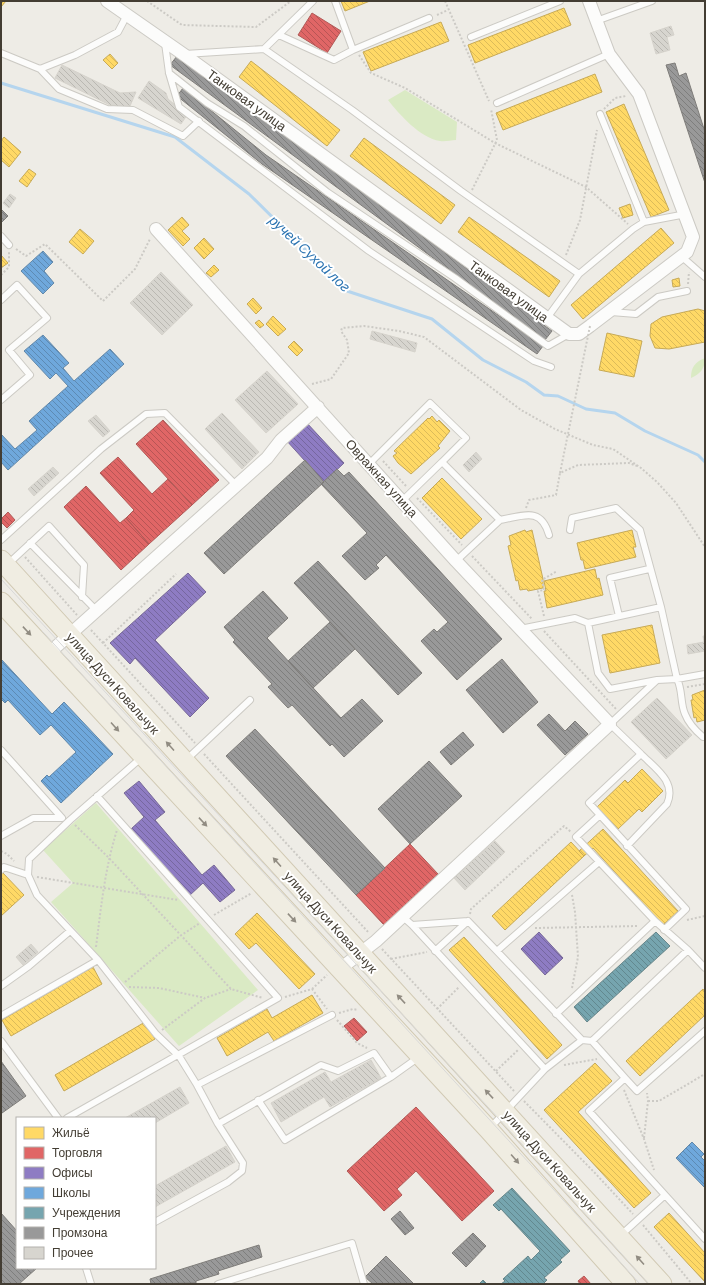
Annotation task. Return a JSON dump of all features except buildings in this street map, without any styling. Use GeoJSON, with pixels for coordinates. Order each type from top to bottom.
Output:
{"type":"FeatureCollection","features":[{"type":"Feature","properties":{"kind":"main road","name":"улица Дуси Ковальчук"},"geometry":{"type":"LineString","coordinates":[[4,563],[662,1284]]}},
{"type":"Feature","properties":{"kind":"main road","name":"улица Дуси Ковальчук"},"geometry":{"type":"LineString","coordinates":[[1,602],[334,971],[420,1056],[489,1130],[626,1284]]}},
{"type":"Feature","properties":{"kind":"street","name":"Танковая улица"},"geometry":{"type":"LineString","coordinates":[[106,1],[184,54],[569,334]]}},
{"type":"Feature","properties":{"kind":"street"},"geometry":{"type":"LineString","coordinates":[[569,334],[579,334],[687,252],[693,237],[686,214],[640,94],[609,54],[589,1]]}},
{"type":"Feature","properties":{"kind":"street","name":"Овражная улица"},"geometry":{"type":"LineString","coordinates":[[156,229],[299,386],[373,459],[402,501],[456,561],[610,724]]}},
{"type":"Feature","properties":{"kind":"street"},"geometry":{"type":"LineString","coordinates":[[48,654],[267,458],[281,440],[318,406]]}},
{"type":"Feature","properties":{"kind":"street"},"geometry":{"type":"LineString","coordinates":[[334,971],[376,941],[402,915],[610,724]]}},
{"type":"Feature","properties":{"kind":"lane"},"geometry":{"type":"LineString","coordinates":[[264,49],[313,1]]}},
{"type":"Feature","properties":{"kind":"lane"},"geometry":{"type":"LineString","coordinates":[[335,1],[354,49]]}},
{"type":"Feature","properties":{"kind":"lane"},"geometry":{"type":"LineString","coordinates":[[471,37],[560,1]]}},
{"type":"Feature","properties":{"kind":"lane"},"geometry":{"type":"LineString","coordinates":[[596,20],[652,1]]}},
{"type":"Feature","properties":{"kind":"lane"},"geometry":{"type":"LineString","coordinates":[[40,69],[75,55],[118,32],[127,15]]}},
{"type":"Feature","properties":{"kind":"lane"},"geometry":{"type":"LineString","coordinates":[[279,35],[334,60],[354,49],[429,18]]}},
{"type":"Feature","properties":{"kind":"lane"},"geometry":{"type":"LineString","coordinates":[[164,41],[169,73],[179,107],[369,251],[534,361],[551,368]]}},
{"type":"Feature","properties":{"kind":"lane"},"geometry":{"type":"LineString","coordinates":[[184,54],[264,49],[352,110],[469,197],[579,274]]}},
{"type":"Feature","properties":{"kind":"lane"},"geometry":{"type":"LineString","coordinates":[[1,53],[40,69],[59,89],[107,109],[133,110],[183,136],[198,121]]}},
{"type":"Feature","properties":{"kind":"lane"},"geometry":{"type":"LineString","coordinates":[[497,103],[609,54]]}},
{"type":"Feature","properties":{"kind":"lane"},"geometry":{"type":"LineString","coordinates":[[169,73],[207,103],[244,126],[327,192],[455,278],[548,346],[569,334]]}},
{"type":"Feature","properties":{"kind":"lane"},"geometry":{"type":"LineString","coordinates":[[600,114],[644,222]]}},
{"type":"Feature","properties":{"kind":"lane"},"geometry":{"type":"LineString","coordinates":[[547,318],[579,274],[633,228],[644,222],[686,214]]}},
{"type":"Feature","properties":{"kind":"lane"},"geometry":{"type":"LineString","coordinates":[[1,236],[9,245]]}},
{"type":"Feature","properties":{"kind":"lane"},"geometry":{"type":"LineString","coordinates":[[681,256],[705,277]]}},
{"type":"Feature","properties":{"kind":"lane"},"geometry":{"type":"LineString","coordinates":[[1,300],[17,285],[47,318],[9,350],[30,375],[1,400]]}},
{"type":"Feature","properties":{"kind":"lane"},"geometry":{"type":"LineString","coordinates":[[607,312],[636,314],[658,297],[687,292]]}},
{"type":"Feature","properties":{"kind":"lane"},"geometry":{"type":"LineString","coordinates":[[373,459],[430,403],[466,438],[402,501]]}},
{"type":"Feature","properties":{"kind":"lane"},"geometry":{"type":"LineString","coordinates":[[1,540],[102,449],[146,414],[165,413],[236,485]]}},
{"type":"Feature","properties":{"kind":"lane"},"geometry":{"type":"LineString","coordinates":[[442,462],[500,520]]}},
{"type":"Feature","properties":{"kind":"lane"},"geometry":{"type":"LineString","coordinates":[[570,530],[572,518],[616,508],[640,530],[649,569],[661,607],[677,679],[682,688],[684,713],[697,731],[705,737]]}},
{"type":"Feature","properties":{"kind":"lane"},"geometry":{"type":"LineString","coordinates":[[456,561],[500,520],[531,514],[540,517],[546,524],[549,535]]}},
{"type":"Feature","properties":{"kind":"lane"},"geometry":{"type":"LineString","coordinates":[[4,563],[20,552],[49,526],[84,565],[82,597]]}},
{"type":"Feature","properties":{"kind":"lane"},"geometry":{"type":"LineString","coordinates":[[30,543],[96,610]]}},
{"type":"Feature","properties":{"kind":"lane"},"geometry":{"type":"LineString","coordinates":[[618,616],[610,578],[649,569]]}},
{"type":"Feature","properties":{"kind":"lane"},"geometry":{"type":"LineString","coordinates":[[520,629],[575,618],[588,623],[661,607]]}},
{"type":"Feature","properties":{"kind":"lane"},"geometry":{"type":"LineString","coordinates":[[588,623],[598,673],[610,688],[705,674]]}},
{"type":"Feature","properties":{"kind":"lane"},"geometry":{"type":"LineString","coordinates":[[627,846],[667,804],[670,797],[670,786],[665,778],[610,724],[657,680]]}},
{"type":"Feature","properties":{"kind":"lane"},"geometry":{"type":"LineString","coordinates":[[185,761],[250,700]]}},
{"type":"Feature","properties":{"kind":"lane"},"geometry":{"type":"LineString","coordinates":[[1,750],[62,818],[34,818],[1,836]]}},
{"type":"Feature","properties":{"kind":"lane"},"geometry":{"type":"LineString","coordinates":[[641,754],[589,803],[686,909],[664,930]]}},
{"type":"Feature","properties":{"kind":"lane"},"geometry":{"type":"LineString","coordinates":[[142,757],[70,820],[30,859],[28,875],[37,895],[97,958],[156,1034],[179,1056],[243,1164],[242,1171],[228,1182],[156,1221]]}},
{"type":"Feature","properties":{"kind":"lane"},"geometry":{"type":"LineString","coordinates":[[69,1117],[179,1056],[278,998],[207,919],[189,902],[97,796]]}},
{"type":"Feature","properties":{"kind":"lane"},"geometry":{"type":"LineString","coordinates":[[600,815],[576,837],[652,924],[664,930],[688,950],[705,968]]}},
{"type":"Feature","properties":{"kind":"lane"},"geometry":{"type":"LineString","coordinates":[[498,950],[599,862]]}},
{"type":"Feature","properties":{"kind":"lane"},"geometry":{"type":"LineString","coordinates":[[1,870],[4,867],[28,875]]}},
{"type":"Feature","properties":{"kind":"lane"},"geometry":{"type":"LineString","coordinates":[[402,915],[545,1069]]}},
{"type":"Feature","properties":{"kind":"lane"},"geometry":{"type":"LineString","coordinates":[[412,925],[468,921],[498,950],[556,1014],[582,1040],[592,1041],[606,1056],[623,1080],[637,1091],[705,1031]]}},
{"type":"Feature","properties":{"kind":"lane"},"geometry":{"type":"LineString","coordinates":[[435,951],[468,921]]}},
{"type":"Feature","properties":{"kind":"lane"},"geometry":{"type":"LineString","coordinates":[[556,1014],[652,924]]}},
{"type":"Feature","properties":{"kind":"lane"},"geometry":{"type":"LineString","coordinates":[[1,986],[29,966],[70,931]]}},
{"type":"Feature","properties":{"kind":"lane"},"geometry":{"type":"LineString","coordinates":[[592,1041],[688,950]]}},
{"type":"Feature","properties":{"kind":"lane"},"geometry":{"type":"LineString","coordinates":[[1,1016],[97,958]]}},
{"type":"Feature","properties":{"kind":"lane"},"geometry":{"type":"LineString","coordinates":[[197,1086],[332,1015]]}},
{"type":"Feature","properties":{"kind":"lane"},"geometry":{"type":"LineString","coordinates":[[489,1130],[545,1069],[582,1040]]}},
{"type":"Feature","properties":{"kind":"lane"},"geometry":{"type":"LineString","coordinates":[[1,1041],[57,1117]]}},
{"type":"Feature","properties":{"kind":"lane"},"geometry":{"type":"LineString","coordinates":[[218,1124],[321,1065],[338,1071],[374,1053],[391,1078]]}},
{"type":"Feature","properties":{"kind":"lane"},"geometry":{"type":"LineString","coordinates":[[258,1100],[285,1140],[391,1078],[420,1056]]}},
{"type":"Feature","properties":{"kind":"lane"},"geometry":{"type":"LineString","coordinates":[[623,1080],[589,1111],[705,1239]]}},
{"type":"Feature","properties":{"kind":"lane"},"geometry":{"type":"LineString","coordinates":[[619,1237],[662,1193]]}},
{"type":"Feature","properties":{"kind":"lane"},"geometry":{"type":"LineString","coordinates":[[218,1284],[352,1243],[364,1284]]}},
{"type":"Feature","properties":{"kind":"lane"},"geometry":{"type":"LineString","coordinates":[[86,1269],[91,1284]]}},
{"type":"Feature","properties":{"kind":"path"},"geometry":{"type":"LineString","coordinates":[[147,1],[182,25],[256,27],[291,1]]}},
{"type":"Feature","properties":{"kind":"path"},"geometry":{"type":"LineString","coordinates":[[445,1],[491,104],[497,140],[469,197]]}},
{"type":"Feature","properties":{"kind":"path"},"geometry":{"type":"LineString","coordinates":[[429,18],[448,10]]}},
{"type":"Feature","properties":{"kind":"path"},"geometry":{"type":"LineString","coordinates":[[354,49],[371,73],[405,88],[495,143],[586,187],[633,228]]}},
{"type":"Feature","properties":{"kind":"path"},"geometry":{"type":"LineString","coordinates":[[566,255],[580,220],[600,114],[614,98],[640,94]]}},
{"type":"Feature","properties":{"kind":"path"},"geometry":{"type":"LineString","coordinates":[[9,245],[26,256],[45,244],[103,301],[135,269],[156,229]]}},
{"type":"Feature","properties":{"kind":"path"},"geometry":{"type":"LineString","coordinates":[[1,275],[10,267],[9,245]]}},
{"type":"Feature","properties":{"kind":"path"},"geometry":{"type":"LineString","coordinates":[[299,386],[318,384],[331,379],[349,353],[347,340],[340,331],[342,328],[364,326],[399,331],[424,337],[521,410],[555,429],[593,445],[613,449],[642,468],[676,503],[705,547]]}},
{"type":"Feature","properties":{"kind":"path"},"geometry":{"type":"LineString","coordinates":[[524,516],[529,500],[556,495],[590,326]]}},
{"type":"Feature","properties":{"kind":"path"},"geometry":{"type":"LineString","coordinates":[[373,459],[411,492],[539,626],[620,714]]}},
{"type":"Feature","properties":{"kind":"path"},"geometry":{"type":"LineString","coordinates":[[560,473],[578,465],[593,464],[629,463],[642,468]]}},
{"type":"Feature","properties":{"kind":"path"},"geometry":{"type":"LineString","coordinates":[[20,552],[391,959],[519,1096],[638,1219],[692,1284]]}},
{"type":"Feature","properties":{"kind":"path"},"geometry":{"type":"LineString","coordinates":[[546,625],[538,591],[544,590],[542,580],[557,572]]}},
{"type":"Feature","properties":{"kind":"path"},"geometry":{"type":"LineString","coordinates":[[103,643],[176,574]]}},
{"type":"Feature","properties":{"kind":"path"},"geometry":{"type":"LineString","coordinates":[[682,688],[705,684]]}},
{"type":"Feature","properties":{"kind":"path"},"geometry":{"type":"LineString","coordinates":[[70,820],[108,857],[180,936],[231,988],[263,998],[278,998],[312,989],[334,971]]}},
{"type":"Feature","properties":{"kind":"path"},"geometry":{"type":"LineString","coordinates":[[97,958],[103,889],[108,857],[119,821]]}},
{"type":"Feature","properties":{"kind":"path"},"geometry":{"type":"LineString","coordinates":[[468,921],[472,909],[564,826],[576,837]]}},
{"type":"Feature","properties":{"kind":"path"},"geometry":{"type":"LineString","coordinates":[[28,875],[103,889],[142,893],[189,902]]}},
{"type":"Feature","properties":{"kind":"path"},"geometry":{"type":"LineString","coordinates":[[568,1002],[578,957],[576,926],[570,886]]}},
{"type":"Feature","properties":{"kind":"path"},"geometry":{"type":"LineString","coordinates":[[119,987],[180,936],[254,892]]}},
{"type":"Feature","properties":{"kind":"path"},"geometry":{"type":"LineString","coordinates":[[523,929],[652,924]]}},
{"type":"Feature","properties":{"kind":"path"},"geometry":{"type":"LineString","coordinates":[[391,959],[435,951]]}},
{"type":"Feature","properties":{"kind":"path"},"geometry":{"type":"LineString","coordinates":[[437,1008],[464,982]]}},
{"type":"Feature","properties":{"kind":"path"},"geometry":{"type":"LineString","coordinates":[[119,987],[159,988],[206,998]]}},
{"type":"Feature","properties":{"kind":"path"},"geometry":{"type":"LineString","coordinates":[[156,1034],[206,998],[231,988]]}},
{"type":"Feature","properties":{"kind":"path"},"geometry":{"type":"LineString","coordinates":[[312,989],[332,1015],[357,1043],[374,1053]]}},
{"type":"Feature","properties":{"kind":"path"},"geometry":{"type":"LineString","coordinates":[[332,1015],[353,1009],[359,1010]]}},
{"type":"Feature","properties":{"kind":"path"},"geometry":{"type":"LineString","coordinates":[[496,1071],[523,1046]]}},
{"type":"Feature","properties":{"kind":"path"},"geometry":{"type":"LineString","coordinates":[[545,1069],[606,1056]]}},
{"type":"Feature","properties":{"kind":"path"},"geometry":{"type":"LineString","coordinates":[[648,1101],[659,1101],[705,1074]]}},
{"type":"Feature","properties":{"kind":"path"},"geometry":{"type":"LineString","coordinates":[[623,1080],[662,1193]]}},
{"type":"Feature","properties":{"kind":"path"},"geometry":{"type":"LineString","coordinates":[[644,1139],[648,1101],[646,1082]]}},
{"type":"Feature","properties":{"kind":"green space"},"geometry":{"type":"Polygon","coordinates":[[[405,90],[457,122],[456,140],[442,141],[432,139],[411,125],[388,100],[405,90]]]}},
{"type":"Feature","properties":{"kind":"green space"},"geometry":{"type":"Polygon","coordinates":[[[705,358],[701,371],[691,378],[694,365],[705,358]]]}},
{"type":"Feature","properties":{"kind":"green space"},"geometry":{"type":"Polygon","coordinates":[[[96,803],[258,990],[179,1046],[51,902],[73,883],[43,850],[96,803]]]}},
{"type":"Feature","properties":{"kind":"waterway","name":"ручей Сухой лог"},"geometry":{"type":"LineString","coordinates":[[1,83],[175,137],[249,194],[347,291],[432,319],[483,360],[526,382],[544,395],[558,396],[586,409],[615,413],[645,431],[698,455],[705,462]]}},
{"type":"Feature","properties":{"kind":"tram line"},"geometry":{"type":"LineString","coordinates":[[1,579],[499,1119],[649,1284]]}},
{"type":"Feature","properties":{"kind":"tram line"},"geometry":{"type":"LineString","coordinates":[[42,631],[640,1284]]}}]}
